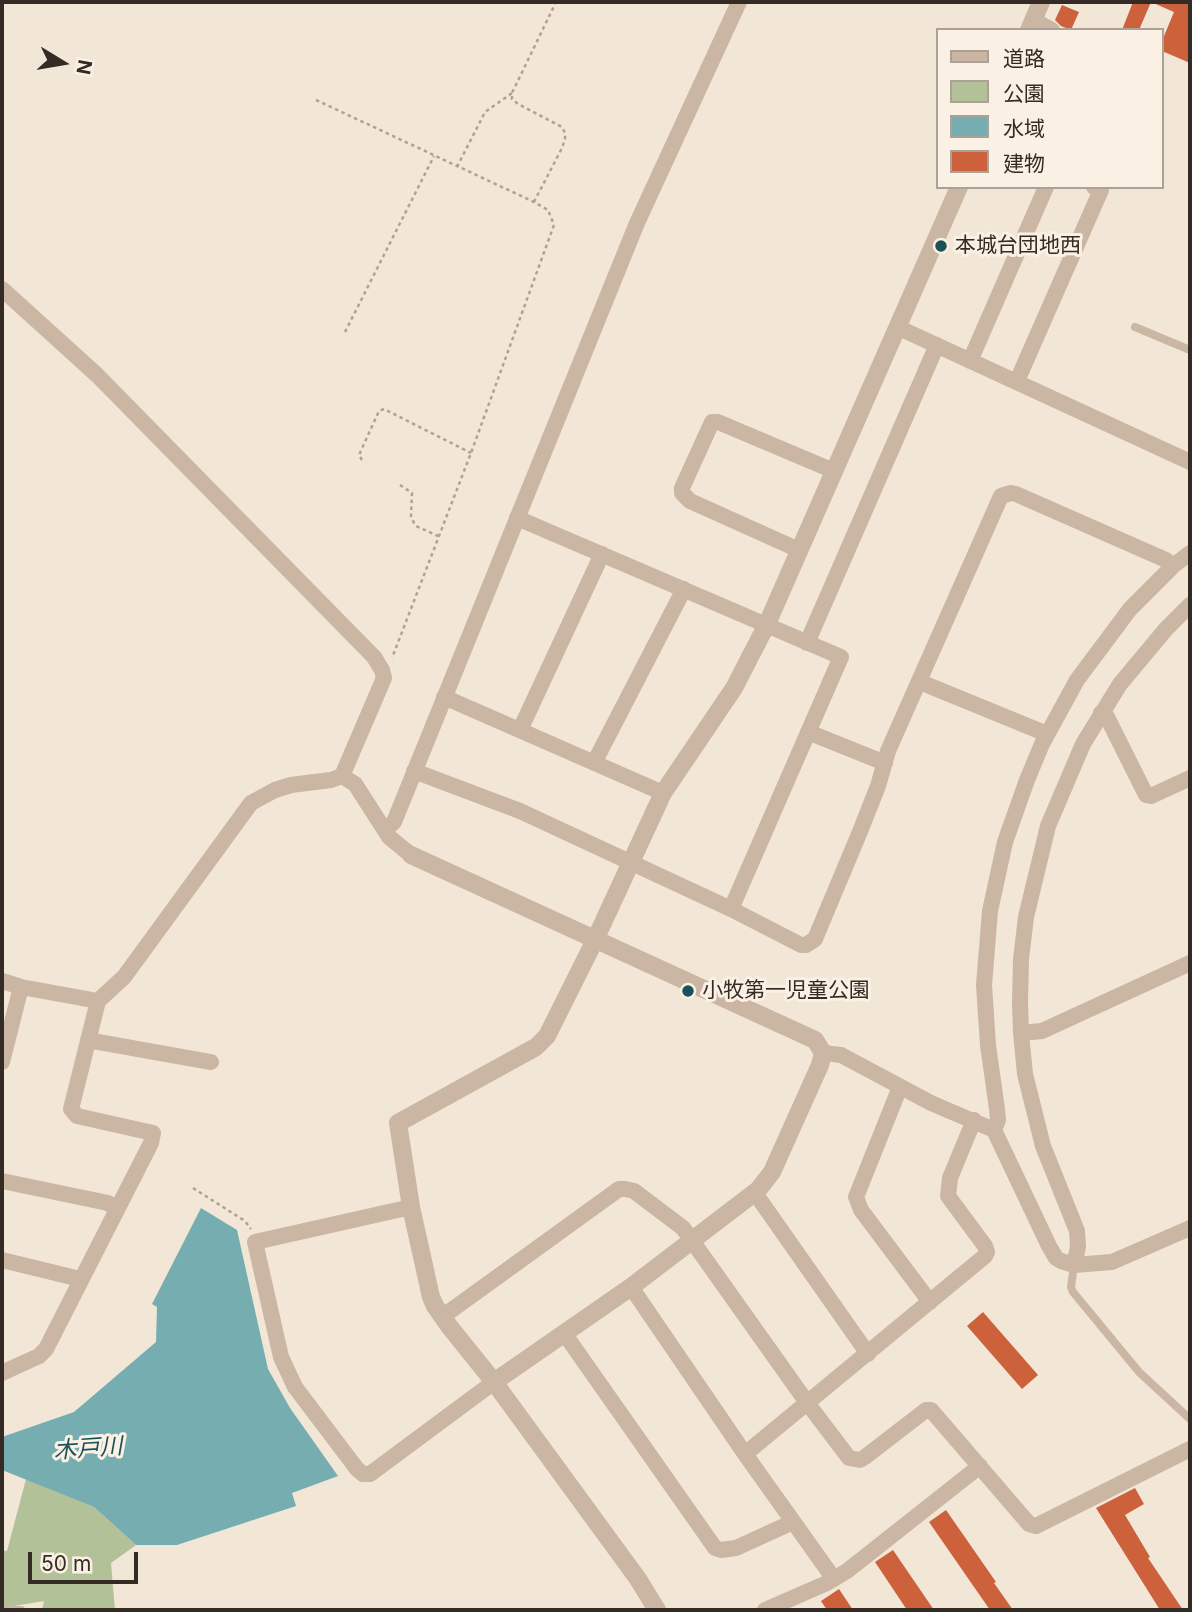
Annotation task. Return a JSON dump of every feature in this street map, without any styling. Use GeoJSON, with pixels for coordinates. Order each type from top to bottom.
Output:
{"type":"FeatureCollection","features":[{"type":"Feature","properties":{"kind":"street"},"geometry":{"type":"LineString","coordinates":[[385,830],[394,821],[637,223],[739,2]]}},
{"type":"Feature","properties":{"kind":"street"},"geometry":{"type":"LineString","coordinates":[[1031,25],[1041,2]]}},
{"type":"Feature","properties":{"kind":"street"},"geometry":{"type":"LineString","coordinates":[[657,1610],[638,1579],[494,1382],[442,1317],[431,1297],[411,1207],[398,1123],[536,1047],[551,1028],[663,793],[734,688],[767,624],[958,189]]}},
{"type":"Feature","properties":{"kind":"street"},"geometry":{"type":"LineString","coordinates":[[970,361],[1045,189]]}},
{"type":"Feature","properties":{"kind":"street"},"geometry":{"type":"LineString","coordinates":[[1017,381],[1101,190],[1099,189]]}},
{"type":"Feature","properties":{"kind":"street"},"geometry":{"type":"LineString","coordinates":[[2,289],[97,374],[374,657],[384,678],[342,776],[283,788],[251,803],[124,977],[98,1001],[71,1109],[77,1116],[153,1133],[151,1143],[46,1349],[39,1356],[2,1373]]}},
{"type":"Feature","properties":{"kind":"street"},"geometry":{"type":"LineString","coordinates":[[897,327],[1190,462]]}},
{"type":"Feature","properties":{"kind":"street"},"geometry":{"type":"LineString","coordinates":[[807,643],[937,345]]}},
{"type":"Feature","properties":{"kind":"street"},"geometry":{"type":"LineString","coordinates":[[799,550],[691,501],[682,493],[682,488],[712,422],[718,422],[834,471]]}},
{"type":"Feature","properties":{"kind":"street"},"geometry":{"type":"LineString","coordinates":[[414,771],[520,811],[731,909],[800,945],[806,945],[815,939],[885,763],[1002,496],[1006,493],[1016,494],[1166,560],[1173,566]]}},
{"type":"Feature","properties":{"kind":"street"},"geometry":{"type":"LineString","coordinates":[[517,518],[841,657],[731,909]]}},
{"type":"Feature","properties":{"kind":"street"},"geometry":{"type":"LineString","coordinates":[[994,1130],[998,1120],[988,1045],[984,985],[990,911],[1005,842],[1047,734],[1077,680],[1130,609],[1190,553]]}},
{"type":"Feature","properties":{"kind":"street"},"geometry":{"type":"LineString","coordinates":[[520,730],[602,554]]}},
{"type":"Feature","properties":{"kind":"street"},"geometry":{"type":"LineString","coordinates":[[594,763],[684,589]]}},
{"type":"Feature","properties":{"kind":"street"},"geometry":{"type":"LineString","coordinates":[[1074,1265],[1078,1247],[1077,1231],[1052,1171],[1025,1074],[1021,1033],[1021,959],[1026,917],[1048,826],[1063,786],[1101,713],[1141,658],[1190,605]]}},
{"type":"Feature","properties":{"kind":"street"},"geometry":{"type":"LineString","coordinates":[[920,682],[1047,734]]}},
{"type":"Feature","properties":{"kind":"street"},"geometry":{"type":"LineString","coordinates":[[444,697],[663,793]]}},
{"type":"Feature","properties":{"kind":"street"},"geometry":{"type":"LineString","coordinates":[[1101,713],[1107,717],[1146,795],[1151,796],[1190,778]]}},
{"type":"Feature","properties":{"kind":"street"},"geometry":{"type":"LineString","coordinates":[[808,732],[885,763]]}},
{"type":"Feature","properties":{"kind":"street"},"geometry":{"type":"LineString","coordinates":[[342,776],[355,784],[385,830],[401,849],[411,855],[815,1040],[823,1053],[820,1066],[772,1172],[755,1193],[631,1287],[494,1382],[370,1474],[363,1474],[356,1469],[295,1387],[281,1357],[255,1242],[411,1207]]}},
{"type":"Feature","properties":{"kind":"street"},"geometry":{"type":"LineString","coordinates":[[1021,1033],[1042,1031],[1190,963]]}},
{"type":"Feature","properties":{"kind":"street"},"geometry":{"type":"LineString","coordinates":[[2,981],[98,1001]]}},
{"type":"Feature","properties":{"kind":"street"},"geometry":{"type":"LineString","coordinates":[[2,1062],[21,987]]}},
{"type":"Feature","properties":{"kind":"street"},"geometry":{"type":"LineString","coordinates":[[88,1040],[211,1062]]}},
{"type":"Feature","properties":{"kind":"street"},"geometry":{"type":"LineString","coordinates":[[823,1053],[841,1055],[900,1087],[994,1130],[1052,1253],[1061,1261],[1074,1265],[1112,1262],[1190,1228]]}},
{"type":"Feature","properties":{"kind":"street"},"geometry":{"type":"LineString","coordinates":[[900,1087],[856,1197],[861,1210],[930,1302]]}},
{"type":"Feature","properties":{"kind":"street"},"geometry":{"type":"LineString","coordinates":[[745,1454],[988,1252],[948,1196],[950,1178],[974,1120]]}},
{"type":"Feature","properties":{"kind":"street"},"geometry":{"type":"LineString","coordinates":[[2,1181],[108,1203],[117,1209]]}},
{"type":"Feature","properties":{"kind":"street"},"geometry":{"type":"LineString","coordinates":[[442,1317],[619,1189],[635,1191],[676,1221],[849,1458],[865,1458],[926,1410],[931,1410],[1029,1524],[1036,1526],[1190,1449]]}},
{"type":"Feature","properties":{"kind":"street"},"geometry":{"type":"LineString","coordinates":[[755,1193],[868,1354]]}},
{"type":"Feature","properties":{"kind":"street"},"geometry":{"type":"LineString","coordinates":[[2,1260],[80,1279]]}},
{"type":"Feature","properties":{"kind":"street"},"geometry":{"type":"LineString","coordinates":[[631,1287],[834,1579]]}},
{"type":"Feature","properties":{"kind":"street"},"geometry":{"type":"LineString","coordinates":[[564,1333],[715,1548],[736,1548],[793,1522]]}},
{"type":"Feature","properties":{"kind":"street"},"geometry":{"type":"LineString","coordinates":[[765,1610],[834,1579],[980,1466]]}},
{"type":"Feature","properties":{"kind":"lane"},"geometry":{"type":"LineString","coordinates":[[1135,327],[1190,350]]}},
{"type":"Feature","properties":{"kind":"lane"},"geometry":{"type":"LineString","coordinates":[[1074,1265],[1071,1287],[1073,1292],[1139,1372],[1190,1419]]}},
{"type":"Feature","properties":{"kind":"lane"},"geometry":{"type":"LineString","coordinates":[[7,1610],[21,1610]]}},
{"type":"Feature","properties":{"kind":"path"},"geometry":{"type":"LineString","coordinates":[[534,202],[562,148],[565,133],[562,127],[518,104],[512,99],[512,93],[556,2]]}},
{"type":"Feature","properties":{"kind":"path"},"geometry":{"type":"LineString","coordinates":[[457,167],[485,111],[512,93]]}},
{"type":"Feature","properties":{"kind":"path"},"geometry":{"type":"LineString","coordinates":[[316,100],[534,202],[548,210],[554,225],[471,453],[384,678]]}},
{"type":"Feature","properties":{"kind":"path"},"geometry":{"type":"LineString","coordinates":[[345,332],[434,156]]}},
{"type":"Feature","properties":{"kind":"path"},"geometry":{"type":"LineString","coordinates":[[362,460],[359,455],[379,411],[384,409],[471,453]]}},
{"type":"Feature","properties":{"kind":"path"},"geometry":{"type":"LineString","coordinates":[[400,485],[412,493],[411,516],[414,523],[438,536]]}},
{"type":"Feature","properties":{"kind":"path"},"geometry":{"type":"LineString","coordinates":[[193,1188],[245,1221],[250,1226],[255,1242]]}},
{"type":"Feature","properties":{"kind":"green space"},"geometry":{"type":"Polygon","coordinates":[[[26,1479],[94,1507],[136,1545],[111,1563],[115,1610],[42,1610],[44,1601],[2,1608],[2,1550],[7,1551],[26,1479]]]}},
{"type":"Feature","properties":{"kind":"water","name":"木戸川"},"geometry":{"type":"Polygon","coordinates":[[[201,1208],[237,1230],[268,1369],[290,1408],[338,1476],[292,1493],[296,1506],[177,1545],[136,1545],[94,1507],[2,1470],[2,1437],[74,1412],[156,1342],[157,1307],[152,1304],[201,1208]]]}},
{"type":"Feature","properties":{"kind":"building"},"geometry":{"type":"Polygon","coordinates":[[[1133,2],[1151,2],[1140,28],[1123,28],[1133,2]]]}},
{"type":"Feature","properties":{"kind":"building"},"geometry":{"type":"Polygon","coordinates":[[[1151,2],[1190,2],[1190,63],[1164,52],[1164,36],[1174,12],[1151,2]]]}},
{"type":"Feature","properties":{"kind":"building"},"geometry":{"type":"Polygon","coordinates":[[[1062,5],[1079,12],[1072,28],[1061,26],[1055,20],[1062,5]]]}},
{"type":"Feature","properties":{"kind":"building"},"geometry":{"type":"Polygon","coordinates":[[[983,1312],[1038,1375],[1022,1389],[967,1326],[983,1312]]]}},
{"type":"Feature","properties":{"kind":"building"},"geometry":{"type":"Polygon","coordinates":[[[1135,1488],[1144,1504],[1125,1515],[1150,1557],[1148,1558],[1183,1610],[1160,1610],[1096,1508],[1135,1488]]]}},
{"type":"Feature","properties":{"kind":"building"},"geometry":{"type":"Polygon","coordinates":[[[946,1510],[1013,1610],[990,1610],[929,1522],[946,1510]]]}},
{"type":"Feature","properties":{"kind":"building"},"geometry":{"type":"Polygon","coordinates":[[[893,1550],[934,1610],[907,1610],[875,1562],[893,1550]]]}},
{"type":"Feature","properties":{"kind":"building"},"geometry":{"type":"Polygon","coordinates":[[[839,1589],[853,1610],[827,1610],[821,1601],[839,1589]]]}},
{"type":"Feature","properties":{"kind":"place","name":"本城台団地西"},"geometry":{"type":"Point","coordinates":[941,246]}},
{"type":"Feature","properties":{"kind":"place","name":"小牧第一児童公園"},"geometry":{"type":"Point","coordinates":[688,991]}}]}
